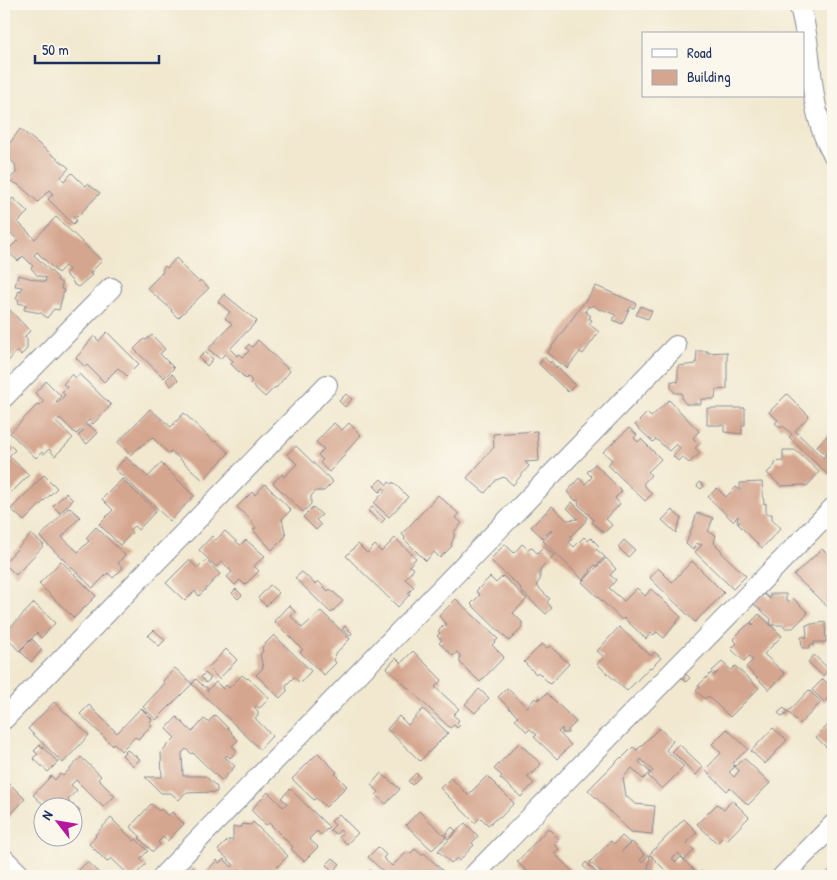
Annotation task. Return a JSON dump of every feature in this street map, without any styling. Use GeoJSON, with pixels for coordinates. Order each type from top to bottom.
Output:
{"type":"FeatureCollection","features":[{"type":"Feature","properties":{"kind":"street"},"geometry":{"type":"LineString","coordinates":[[799,4],[810,56],[815,108],[826,142],[833,154]]}},
{"type":"Feature","properties":{"kind":"street"},"geometry":{"type":"LineString","coordinates":[[4,397],[111,288]]}},
{"type":"Feature","properties":{"kind":"street"},"geometry":{"type":"LineString","coordinates":[[163,876],[676,346]]}},
{"type":"Feature","properties":{"kind":"street"},"geometry":{"type":"LineString","coordinates":[[4,720],[327,385]]}},
{"type":"Feature","properties":{"kind":"street"},"geometry":{"type":"LineString","coordinates":[[473,876],[833,508]]}},
{"type":"Feature","properties":{"kind":"street"},"geometry":{"type":"LineString","coordinates":[[783,876],[833,825]]}},
{"type":"Feature","properties":{"kind":"street"},"geometry":{"type":"LineString","coordinates":[[4,860],[21,876]]}},
{"type":"Feature","properties":{"kind":"building"},"geometry":{"type":"Polygon","coordinates":[[[20,129],[69,168],[61,177],[64,181],[72,173],[85,186],[88,184],[100,193],[77,217],[75,215],[73,217],[77,220],[73,224],[48,199],[53,194],[49,190],[38,202],[19,185],[8,180],[16,173],[15,164],[4,154],[4,146],[10,143],[20,129]]]}},
{"type":"Feature","properties":{"kind":"building"},"geometry":{"type":"Polygon","coordinates":[[[13,198],[28,212],[18,222],[35,239],[56,217],[102,261],[90,273],[92,275],[78,287],[65,274],[69,270],[65,266],[58,273],[37,252],[34,255],[58,278],[57,280],[62,284],[61,289],[64,290],[59,310],[54,309],[47,318],[41,313],[24,310],[26,305],[18,303],[19,299],[16,299],[22,287],[15,286],[18,275],[45,282],[46,278],[37,275],[31,268],[33,266],[23,256],[18,261],[7,251],[18,240],[4,227],[4,207],[13,198]]]}},
{"type":"Feature","properties":{"kind":"building"},"geometry":{"type":"Polygon","coordinates":[[[176,258],[199,282],[200,280],[209,288],[178,318],[172,310],[147,288],[163,272],[162,270],[165,266],[167,268],[176,258]]]}},
{"type":"Feature","properties":{"kind":"building"},"geometry":{"type":"Polygon","coordinates":[[[596,286],[636,303],[634,308],[630,307],[622,324],[613,320],[616,315],[600,310],[593,305],[589,306],[585,311],[591,316],[589,318],[592,320],[589,324],[599,332],[583,354],[580,352],[567,368],[547,353],[596,286]]]}},
{"type":"Feature","properties":{"kind":"building"},"geometry":{"type":"Polygon","coordinates":[[[224,294],[257,321],[230,349],[237,356],[240,354],[243,357],[249,351],[246,348],[249,344],[252,347],[258,340],[290,371],[276,388],[265,397],[250,383],[252,381],[248,377],[246,379],[231,364],[233,361],[225,354],[220,359],[208,349],[232,324],[225,318],[230,312],[218,302],[224,294]]]}},
{"type":"Feature","properties":{"kind":"building"},"geometry":{"type":"Polygon","coordinates":[[[4,304],[30,331],[24,337],[27,338],[27,349],[21,355],[17,351],[6,364],[4,362],[4,304]]]}},
{"type":"Feature","properties":{"kind":"building"},"geometry":{"type":"Polygon","coordinates":[[[641,306],[652,311],[648,319],[636,315],[641,306]]]}},
{"type":"Feature","properties":{"kind":"building"},"geometry":{"type":"Polygon","coordinates":[[[107,332],[139,364],[127,376],[118,368],[104,382],[87,365],[85,367],[76,358],[94,336],[99,341],[107,332]]]}},
{"type":"Feature","properties":{"kind":"building"},"geometry":{"type":"Polygon","coordinates":[[[152,335],[165,349],[160,354],[174,368],[164,378],[134,349],[144,339],[146,340],[152,335]]]}},
{"type":"Feature","properties":{"kind":"building"},"geometry":{"type":"Polygon","coordinates":[[[697,351],[708,351],[707,353],[727,352],[727,389],[716,390],[715,399],[701,399],[701,404],[686,404],[682,399],[682,393],[675,393],[671,388],[671,381],[678,382],[678,366],[696,364],[697,351]]]}},
{"type":"Feature","properties":{"kind":"building"},"geometry":{"type":"Polygon","coordinates":[[[205,352],[213,359],[207,366],[199,358],[205,352]]]}},
{"type":"Feature","properties":{"kind":"building"},"geometry":{"type":"Polygon","coordinates":[[[544,357],[550,363],[551,361],[556,368],[557,366],[575,385],[568,392],[539,364],[544,357]]]}},
{"type":"Feature","properties":{"kind":"building"},"geometry":{"type":"Polygon","coordinates":[[[72,374],[76,378],[79,374],[111,405],[93,424],[89,420],[85,424],[98,433],[87,444],[78,436],[83,431],[82,429],[76,434],[60,418],[56,422],[73,438],[55,456],[49,449],[44,454],[42,452],[36,458],[10,433],[38,404],[40,405],[44,401],[35,393],[46,381],[61,396],[57,403],[65,395],[62,392],[67,387],[63,384],[72,374]]]}},
{"type":"Feature","properties":{"kind":"building"},"geometry":{"type":"Polygon","coordinates":[[[172,374],[178,380],[171,386],[166,380],[172,374]]]}},
{"type":"Feature","properties":{"kind":"building"},"geometry":{"type":"Polygon","coordinates":[[[346,394],[352,399],[345,407],[339,401],[346,394]]]}},
{"type":"Feature","properties":{"kind":"building"},"geometry":{"type":"Polygon","coordinates":[[[787,394],[809,416],[795,431],[823,458],[826,455],[817,446],[833,430],[833,470],[828,475],[789,437],[792,434],[783,426],[781,428],[775,423],[778,420],[769,412],[787,394]]]}},
{"type":"Feature","properties":{"kind":"building"},"geometry":{"type":"Polygon","coordinates":[[[669,400],[699,431],[693,438],[699,444],[695,448],[700,453],[689,463],[682,457],[678,461],[673,456],[680,448],[676,444],[669,451],[656,439],[653,442],[635,425],[647,413],[651,417],[669,400]]]}},
{"type":"Feature","properties":{"kind":"building"},"geometry":{"type":"Polygon","coordinates":[[[707,408],[745,408],[745,425],[742,425],[742,434],[724,432],[724,425],[707,425],[707,408]]]}},
{"type":"Feature","properties":{"kind":"building"},"geometry":{"type":"Polygon","coordinates":[[[150,409],[171,427],[184,413],[214,442],[216,441],[229,453],[203,480],[171,451],[169,454],[152,437],[130,455],[118,442],[150,409]]]}},
{"type":"Feature","properties":{"kind":"building"},"geometry":{"type":"Polygon","coordinates":[[[334,423],[342,430],[349,423],[361,435],[329,472],[320,463],[323,460],[318,455],[324,449],[316,442],[334,423]]]}},
{"type":"Feature","properties":{"kind":"building"},"geometry":{"type":"Polygon","coordinates":[[[629,428],[637,435],[634,438],[638,442],[641,439],[661,459],[648,472],[651,475],[643,484],[652,494],[645,501],[608,465],[612,460],[603,452],[629,428]]]}},
{"type":"Feature","properties":{"kind":"building"},"geometry":{"type":"Polygon","coordinates":[[[537,431],[539,461],[525,462],[529,466],[513,485],[504,477],[496,480],[485,493],[467,478],[494,447],[493,434],[537,431]]]}},
{"type":"Feature","properties":{"kind":"building"},"geometry":{"type":"Polygon","coordinates":[[[4,439],[15,450],[9,456],[29,475],[6,498],[4,496],[4,439]]]}},
{"type":"Feature","properties":{"kind":"building"},"geometry":{"type":"Polygon","coordinates":[[[296,446],[333,482],[324,491],[316,491],[311,496],[311,504],[303,512],[273,483],[282,474],[284,477],[297,464],[287,454],[296,446]]]}},
{"type":"Feature","properties":{"kind":"building"},"geometry":{"type":"Polygon","coordinates":[[[783,450],[795,450],[819,472],[807,486],[781,486],[767,473],[775,465],[775,462],[783,461],[783,450]]]}},
{"type":"Feature","properties":{"kind":"building"},"geometry":{"type":"Polygon","coordinates":[[[126,457],[148,477],[161,463],[194,496],[170,521],[115,469],[126,457]]]}},
{"type":"Feature","properties":{"kind":"building"},"geometry":{"type":"Polygon","coordinates":[[[595,464],[622,491],[615,498],[620,504],[606,519],[612,525],[604,533],[592,522],[594,520],[578,504],[578,500],[576,501],[567,492],[579,478],[585,484],[592,477],[587,472],[595,464]]]}},
{"type":"Feature","properties":{"kind":"building"},"geometry":{"type":"Polygon","coordinates":[[[44,475],[57,488],[24,521],[11,509],[44,475]]]}},
{"type":"Feature","properties":{"kind":"building"},"geometry":{"type":"Polygon","coordinates":[[[122,479],[156,511],[138,530],[134,526],[129,530],[132,533],[120,545],[99,524],[113,510],[102,499],[122,479]]]}},
{"type":"Feature","properties":{"kind":"building"},"geometry":{"type":"Polygon","coordinates":[[[381,479],[387,485],[389,482],[392,484],[393,482],[408,497],[389,517],[374,503],[386,490],[383,488],[380,492],[374,486],[381,479]]]}},
{"type":"Feature","properties":{"kind":"building"},"geometry":{"type":"Polygon","coordinates":[[[700,482],[704,486],[701,489],[697,486],[700,482]]]}},
{"type":"Feature","properties":{"kind":"building"},"geometry":{"type":"Polygon","coordinates":[[[762,482],[766,514],[772,514],[772,520],[781,528],[762,548],[738,524],[740,522],[737,522],[738,516],[733,521],[708,497],[717,488],[726,497],[736,487],[740,490],[740,483],[762,482]]]}},
{"type":"Feature","properties":{"kind":"building"},"geometry":{"type":"Polygon","coordinates":[[[265,484],[291,510],[282,519],[286,536],[272,550],[253,530],[256,528],[252,521],[237,507],[252,492],[255,495],[265,484]]]}},
{"type":"Feature","properties":{"kind":"building"},"geometry":{"type":"Polygon","coordinates":[[[66,493],[73,500],[60,513],[53,506],[66,493]]]}},
{"type":"Feature","properties":{"kind":"building"},"geometry":{"type":"Polygon","coordinates":[[[438,495],[459,514],[456,518],[462,523],[454,532],[452,546],[440,558],[434,552],[426,561],[404,539],[402,534],[438,495]]]}},
{"type":"Feature","properties":{"kind":"building"},"geometry":{"type":"Polygon","coordinates":[[[572,502],[587,517],[585,522],[570,537],[572,539],[569,542],[574,547],[584,537],[588,541],[591,538],[599,546],[596,549],[605,557],[590,570],[583,580],[543,541],[552,531],[543,538],[531,527],[552,506],[567,520],[578,519],[567,508],[572,502]]]}},
{"type":"Feature","properties":{"kind":"building"},"geometry":{"type":"Polygon","coordinates":[[[69,507],[80,517],[62,537],[78,552],[89,541],[86,538],[96,527],[125,555],[118,563],[123,568],[113,578],[108,573],[93,588],[40,537],[69,507]]]}},
{"type":"Feature","properties":{"kind":"building"},"geometry":{"type":"Polygon","coordinates":[[[313,507],[322,515],[316,520],[321,525],[316,530],[303,517],[313,507]]]}},
{"type":"Feature","properties":{"kind":"building"},"geometry":{"type":"Polygon","coordinates":[[[372,507],[385,519],[381,523],[368,511],[372,507]]]}},
{"type":"Feature","properties":{"kind":"building"},"geometry":{"type":"Polygon","coordinates":[[[672,510],[681,518],[676,533],[662,520],[672,510]]]}},
{"type":"Feature","properties":{"kind":"building"},"geometry":{"type":"Polygon","coordinates":[[[697,513],[713,518],[708,532],[716,535],[714,543],[746,576],[733,589],[695,552],[702,545],[696,543],[693,550],[686,544],[697,513]]]}},
{"type":"Feature","properties":{"kind":"building"},"geometry":{"type":"Polygon","coordinates":[[[225,531],[240,545],[246,540],[265,556],[254,566],[259,571],[245,585],[240,580],[235,585],[227,577],[232,572],[222,562],[216,567],[199,550],[212,536],[216,540],[225,531]]]}},
{"type":"Feature","properties":{"kind":"building"},"geometry":{"type":"Polygon","coordinates":[[[31,534],[44,545],[16,575],[4,563],[31,534]]]}},
{"type":"Feature","properties":{"kind":"building"},"geometry":{"type":"Polygon","coordinates":[[[395,538],[416,558],[409,566],[414,569],[405,579],[414,587],[398,607],[346,556],[358,544],[367,553],[375,545],[381,552],[395,538]]]}},
{"type":"Feature","properties":{"kind":"building"},"geometry":{"type":"Polygon","coordinates":[[[624,540],[635,550],[628,557],[618,547],[624,540]]]}},
{"type":"Feature","properties":{"kind":"building"},"geometry":{"type":"Polygon","coordinates":[[[505,544],[514,553],[522,544],[528,549],[531,547],[537,553],[544,546],[554,555],[540,569],[540,580],[536,585],[550,599],[547,602],[552,608],[546,614],[490,560],[505,544]]]}},
{"type":"Feature","properties":{"kind":"building"},"geometry":{"type":"Polygon","coordinates":[[[822,549],[833,559],[833,612],[794,575],[822,549]]]}},
{"type":"Feature","properties":{"kind":"building"},"geometry":{"type":"Polygon","coordinates":[[[606,558],[616,569],[610,575],[616,580],[609,588],[624,601],[637,588],[645,596],[651,589],[681,617],[664,638],[657,632],[653,635],[651,633],[646,639],[624,618],[622,620],[582,582],[606,558]]]}},
{"type":"Feature","properties":{"kind":"building"},"geometry":{"type":"Polygon","coordinates":[[[189,560],[198,568],[206,560],[220,574],[199,596],[195,591],[185,601],[166,583],[189,560]]]}},
{"type":"Feature","properties":{"kind":"building"},"geometry":{"type":"Polygon","coordinates":[[[61,561],[96,596],[74,618],[39,584],[61,561]]]}},
{"type":"Feature","properties":{"kind":"building"},"geometry":{"type":"Polygon","coordinates":[[[692,561],[724,593],[695,622],[650,578],[658,568],[672,582],[692,561]]]}},
{"type":"Feature","properties":{"kind":"building"},"geometry":{"type":"Polygon","coordinates":[[[302,572],[315,584],[318,581],[328,591],[330,589],[343,601],[331,613],[295,578],[302,572]]]}},
{"type":"Feature","properties":{"kind":"building"},"geometry":{"type":"Polygon","coordinates":[[[503,576],[527,599],[513,613],[522,622],[522,628],[509,641],[471,604],[480,595],[476,591],[490,577],[496,583],[503,576]]]}},
{"type":"Feature","properties":{"kind":"building"},"geometry":{"type":"Polygon","coordinates":[[[270,585],[279,593],[266,606],[258,598],[270,585]]]}},
{"type":"Feature","properties":{"kind":"building"},"geometry":{"type":"Polygon","coordinates":[[[236,589],[242,595],[238,599],[232,593],[236,589]]]}},
{"type":"Feature","properties":{"kind":"building"},"geometry":{"type":"Polygon","coordinates":[[[764,594],[770,599],[770,594],[786,594],[786,601],[790,601],[793,598],[808,613],[793,628],[784,628],[784,625],[770,625],[771,619],[754,604],[764,594]]]}},
{"type":"Feature","properties":{"kind":"building"},"geometry":{"type":"Polygon","coordinates":[[[456,599],[498,639],[492,645],[504,657],[480,682],[460,663],[460,655],[457,652],[453,656],[439,643],[442,640],[437,636],[440,633],[438,631],[447,625],[439,616],[456,599]]]}},
{"type":"Feature","properties":{"kind":"building"},"geometry":{"type":"Polygon","coordinates":[[[34,603],[55,623],[41,638],[37,633],[19,651],[4,634],[34,603]]]}},
{"type":"Feature","properties":{"kind":"building"},"geometry":{"type":"Polygon","coordinates":[[[289,605],[295,612],[291,616],[302,628],[321,611],[350,639],[334,655],[336,657],[333,659],[336,663],[324,675],[300,652],[303,650],[274,621],[289,605]]]}},
{"type":"Feature","properties":{"kind":"building"},"geometry":{"type":"Polygon","coordinates":[[[4,612],[10,618],[4,625],[4,612]]]}},
{"type":"Feature","properties":{"kind":"building"},"geometry":{"type":"Polygon","coordinates":[[[759,614],[782,636],[764,654],[785,674],[769,690],[746,667],[753,660],[749,656],[744,661],[731,649],[737,643],[733,639],[750,623],[755,626],[751,622],[759,614]]]}},
{"type":"Feature","properties":{"kind":"building"},"geometry":{"type":"Polygon","coordinates":[[[825,622],[826,642],[814,642],[814,645],[810,645],[810,648],[802,648],[801,637],[807,637],[806,625],[825,622]]]}},
{"type":"Feature","properties":{"kind":"building"},"geometry":{"type":"Polygon","coordinates":[[[345,626],[352,633],[350,636],[342,629],[345,626]]]}},
{"type":"Feature","properties":{"kind":"building"},"geometry":{"type":"Polygon","coordinates":[[[619,627],[651,656],[655,652],[661,658],[627,691],[597,664],[604,657],[597,651],[619,627]]]}},
{"type":"Feature","properties":{"kind":"building"},"geometry":{"type":"Polygon","coordinates":[[[154,630],[165,640],[159,646],[148,636],[154,630]]]}},
{"type":"Feature","properties":{"kind":"building"},"geometry":{"type":"Polygon","coordinates":[[[274,635],[311,671],[300,683],[294,677],[286,685],[287,691],[280,698],[256,675],[263,668],[260,654],[263,652],[262,647],[274,635]]]}},
{"type":"Feature","properties":{"kind":"building"},"geometry":{"type":"Polygon","coordinates":[[[32,639],[42,650],[31,662],[20,651],[32,639]]]}},
{"type":"Feature","properties":{"kind":"building"},"geometry":{"type":"Polygon","coordinates":[[[542,644],[547,648],[550,646],[569,664],[550,684],[524,662],[542,644]]]}},
{"type":"Feature","properties":{"kind":"building"},"geometry":{"type":"Polygon","coordinates":[[[226,649],[237,660],[219,679],[208,668],[226,649]]]}},
{"type":"Feature","properties":{"kind":"building"},"geometry":{"type":"Polygon","coordinates":[[[413,651],[442,680],[435,687],[459,709],[453,715],[459,720],[457,722],[460,725],[457,728],[454,725],[450,728],[387,668],[396,658],[401,663],[413,651]]]}},
{"type":"Feature","properties":{"kind":"building"},"geometry":{"type":"Polygon","coordinates":[[[814,655],[829,669],[823,676],[808,662],[814,655]]]}},
{"type":"Feature","properties":{"kind":"building"},"geometry":{"type":"Polygon","coordinates":[[[722,662],[731,670],[735,666],[759,688],[730,717],[708,696],[705,699],[696,691],[700,687],[698,686],[711,673],[714,676],[718,672],[715,674],[712,671],[722,662]]]}},
{"type":"Feature","properties":{"kind":"building"},"geometry":{"type":"Polygon","coordinates":[[[175,668],[192,684],[156,720],[143,707],[165,683],[163,681],[175,668]]]}},
{"type":"Feature","properties":{"kind":"building"},"geometry":{"type":"Polygon","coordinates":[[[205,673],[211,678],[206,683],[201,677],[205,673]]]}},
{"type":"Feature","properties":{"kind":"building"},"geometry":{"type":"Polygon","coordinates":[[[686,674],[690,678],[686,682],[682,678],[686,674]]]}},
{"type":"Feature","properties":{"kind":"building"},"geometry":{"type":"Polygon","coordinates":[[[242,675],[248,678],[269,698],[262,706],[259,708],[256,706],[255,708],[258,711],[258,716],[255,718],[272,736],[260,749],[192,684],[196,679],[204,687],[207,687],[207,691],[216,682],[223,689],[226,685],[229,688],[242,675]]]}},
{"type":"Feature","properties":{"kind":"building"},"geometry":{"type":"Polygon","coordinates":[[[823,679],[833,689],[833,693],[824,702],[812,690],[823,679]]]}},
{"type":"Feature","properties":{"kind":"building"},"geometry":{"type":"Polygon","coordinates":[[[507,688],[527,707],[535,698],[538,700],[540,697],[539,700],[547,693],[576,722],[568,730],[568,733],[562,733],[562,728],[558,732],[571,745],[557,759],[534,737],[537,735],[530,729],[527,732],[515,719],[518,717],[498,697],[507,688]]]}},
{"type":"Feature","properties":{"kind":"building"},"geometry":{"type":"Polygon","coordinates":[[[479,689],[489,698],[475,713],[465,704],[479,689]]]}},
{"type":"Feature","properties":{"kind":"building"},"geometry":{"type":"Polygon","coordinates":[[[809,690],[821,702],[800,724],[788,712],[809,690]]]}},
{"type":"Feature","properties":{"kind":"building"},"geometry":{"type":"Polygon","coordinates":[[[54,702],[89,735],[63,763],[28,729],[54,702]]]}},
{"type":"Feature","properties":{"kind":"building"},"geometry":{"type":"Polygon","coordinates":[[[89,705],[117,733],[141,708],[152,719],[149,723],[152,725],[138,739],[135,737],[121,751],[114,743],[112,745],[80,714],[89,705]]]}},
{"type":"Feature","properties":{"kind":"building"},"geometry":{"type":"Polygon","coordinates":[[[784,708],[788,712],[783,717],[778,713],[784,708]]]}},
{"type":"Feature","properties":{"kind":"building"},"geometry":{"type":"Polygon","coordinates":[[[423,709],[448,733],[420,761],[387,729],[399,716],[408,725],[423,709]]]}},
{"type":"Feature","properties":{"kind":"building"},"geometry":{"type":"Polygon","coordinates":[[[215,715],[238,740],[232,746],[237,751],[230,758],[227,755],[225,757],[235,766],[222,781],[193,753],[186,749],[182,753],[183,776],[205,776],[217,787],[217,792],[185,793],[179,800],[171,793],[161,793],[145,777],[162,777],[161,752],[175,738],[166,729],[177,717],[192,732],[204,719],[208,722],[215,715]]]}},
{"type":"Feature","properties":{"kind":"building"},"geometry":{"type":"Polygon","coordinates":[[[833,720],[833,754],[816,737],[833,720]]]}},
{"type":"Feature","properties":{"kind":"building"},"geometry":{"type":"Polygon","coordinates":[[[659,728],[673,741],[666,750],[684,767],[662,789],[648,776],[653,771],[641,759],[639,762],[650,772],[643,779],[632,768],[623,778],[626,796],[635,804],[655,806],[652,834],[631,832],[588,790],[621,757],[633,747],[637,750],[659,728]]]}},
{"type":"Feature","properties":{"kind":"building"},"geometry":{"type":"Polygon","coordinates":[[[773,728],[787,740],[765,764],[751,751],[773,728]]]}},
{"type":"Feature","properties":{"kind":"building"},"geometry":{"type":"Polygon","coordinates":[[[727,729],[748,749],[732,764],[735,767],[729,772],[734,777],[739,771],[735,766],[744,758],[770,783],[748,805],[730,788],[727,791],[705,770],[721,753],[712,744],[727,729]]]}},
{"type":"Feature","properties":{"kind":"building"},"geometry":{"type":"Polygon","coordinates":[[[519,743],[541,764],[533,774],[532,772],[527,777],[534,783],[521,797],[500,778],[502,776],[494,769],[519,743]]]}},
{"type":"Feature","properties":{"kind":"building"},"geometry":{"type":"Polygon","coordinates":[[[679,744],[703,767],[696,775],[672,751],[679,744]]]}},
{"type":"Feature","properties":{"kind":"building"},"geometry":{"type":"Polygon","coordinates":[[[40,745],[58,762],[48,772],[33,758],[38,754],[34,751],[40,745]]]}},
{"type":"Feature","properties":{"kind":"building"},"geometry":{"type":"Polygon","coordinates":[[[127,750],[140,759],[133,766],[122,755],[127,750]]]}},
{"type":"Feature","properties":{"kind":"building"},"geometry":{"type":"Polygon","coordinates":[[[318,753],[337,772],[335,774],[347,786],[326,807],[316,798],[314,800],[292,779],[318,753]]]}},
{"type":"Feature","properties":{"kind":"building"},"geometry":{"type":"Polygon","coordinates":[[[81,757],[101,776],[98,779],[115,796],[103,807],[76,780],[71,785],[77,790],[70,798],[36,798],[33,795],[51,776],[55,780],[60,774],[63,776],[81,757]]]}},
{"type":"Feature","properties":{"kind":"building"},"geometry":{"type":"Polygon","coordinates":[[[381,773],[400,789],[386,804],[376,795],[379,792],[371,785],[381,773]]]}},
{"type":"Feature","properties":{"kind":"building"},"geometry":{"type":"Polygon","coordinates":[[[416,773],[420,777],[412,785],[408,781],[416,773]]]}},
{"type":"Feature","properties":{"kind":"building"},"geometry":{"type":"Polygon","coordinates":[[[487,776],[514,803],[501,817],[488,825],[480,817],[475,823],[440,788],[451,778],[468,795],[487,776]]]}},
{"type":"Feature","properties":{"kind":"building"},"geometry":{"type":"Polygon","coordinates":[[[4,782],[7,787],[10,784],[25,799],[4,822],[4,782]]]}},
{"type":"Feature","properties":{"kind":"building"},"geometry":{"type":"Polygon","coordinates":[[[290,789],[329,827],[321,835],[317,831],[309,839],[318,847],[304,861],[269,823],[266,825],[251,810],[268,792],[283,807],[287,803],[281,798],[290,789]]]}},
{"type":"Feature","properties":{"kind":"building"},"geometry":{"type":"Polygon","coordinates":[[[732,800],[749,817],[727,840],[723,837],[717,843],[697,824],[717,804],[724,810],[732,800]]]}},
{"type":"Feature","properties":{"kind":"building"},"geometry":{"type":"Polygon","coordinates":[[[151,804],[159,811],[161,809],[168,816],[172,812],[184,824],[167,841],[163,837],[158,842],[160,845],[153,852],[130,827],[151,804]]]}},
{"type":"Feature","properties":{"kind":"building"},"geometry":{"type":"Polygon","coordinates":[[[419,811],[446,837],[432,850],[406,825],[419,811]]]}},
{"type":"Feature","properties":{"kind":"building"},"geometry":{"type":"Polygon","coordinates":[[[339,814],[358,833],[347,844],[339,837],[343,833],[340,830],[336,834],[330,830],[335,825],[331,821],[339,814]]]}},
{"type":"Feature","properties":{"kind":"building"},"geometry":{"type":"Polygon","coordinates":[[[111,818],[134,841],[136,839],[148,851],[140,859],[146,864],[134,876],[130,876],[111,858],[107,862],[89,844],[111,818]]]}},
{"type":"Feature","properties":{"kind":"building"},"geometry":{"type":"Polygon","coordinates":[[[684,819],[697,832],[687,843],[694,850],[685,860],[678,853],[672,859],[676,862],[681,857],[698,874],[701,871],[707,876],[671,876],[650,855],[647,876],[605,876],[590,862],[611,841],[614,844],[622,836],[630,843],[621,852],[632,842],[645,855],[640,860],[642,862],[684,819]]]}},
{"type":"Feature","properties":{"kind":"building"},"geometry":{"type":"Polygon","coordinates":[[[253,822],[288,856],[268,876],[247,876],[240,869],[239,871],[245,876],[202,876],[217,860],[219,863],[224,859],[232,867],[234,865],[218,850],[228,840],[233,840],[233,827],[242,827],[242,824],[251,825],[253,822]]]}},
{"type":"Feature","properties":{"kind":"building"},"geometry":{"type":"Polygon","coordinates":[[[465,823],[478,836],[472,843],[474,845],[459,861],[457,858],[451,863],[438,851],[465,823]]]}},
{"type":"Feature","properties":{"kind":"building"},"geometry":{"type":"Polygon","coordinates":[[[452,827],[456,831],[448,839],[445,835],[452,827]]]}},
{"type":"Feature","properties":{"kind":"building"},"geometry":{"type":"Polygon","coordinates":[[[548,828],[559,839],[554,844],[559,849],[554,853],[574,873],[570,876],[536,876],[531,871],[529,873],[517,862],[548,828]]]}},
{"type":"Feature","properties":{"kind":"building"},"geometry":{"type":"Polygon","coordinates":[[[378,847],[386,855],[383,858],[392,866],[407,852],[410,854],[415,849],[422,855],[424,853],[444,872],[440,876],[388,876],[368,857],[378,847]]]}},
{"type":"Feature","properties":{"kind":"building"},"geometry":{"type":"Polygon","coordinates":[[[333,858],[340,864],[333,871],[326,865],[333,858]]]}},
{"type":"Feature","properties":{"kind":"building"},"geometry":{"type":"Polygon","coordinates":[[[87,862],[102,876],[73,876],[87,862]]]}},
{"type":"Feature","properties":{"kind":"building"},"geometry":{"type":"Polygon","coordinates":[[[586,862],[597,873],[594,876],[583,866],[586,862]]]}},
{"type":"Feature","properties":{"kind":"building"},"geometry":{"type":"Polygon","coordinates":[[[833,866],[833,876],[824,876],[833,866]]]}},
{"type":"Feature","properties":{"kind":"building"},"geometry":{"type":"Polygon","coordinates":[[[193,867],[202,876],[183,876],[193,867]]]}},
{"type":"Feature","properties":{"kind":"building"},"geometry":{"type":"Polygon","coordinates":[[[370,870],[377,876],[364,876],[370,870]]]}}]}
